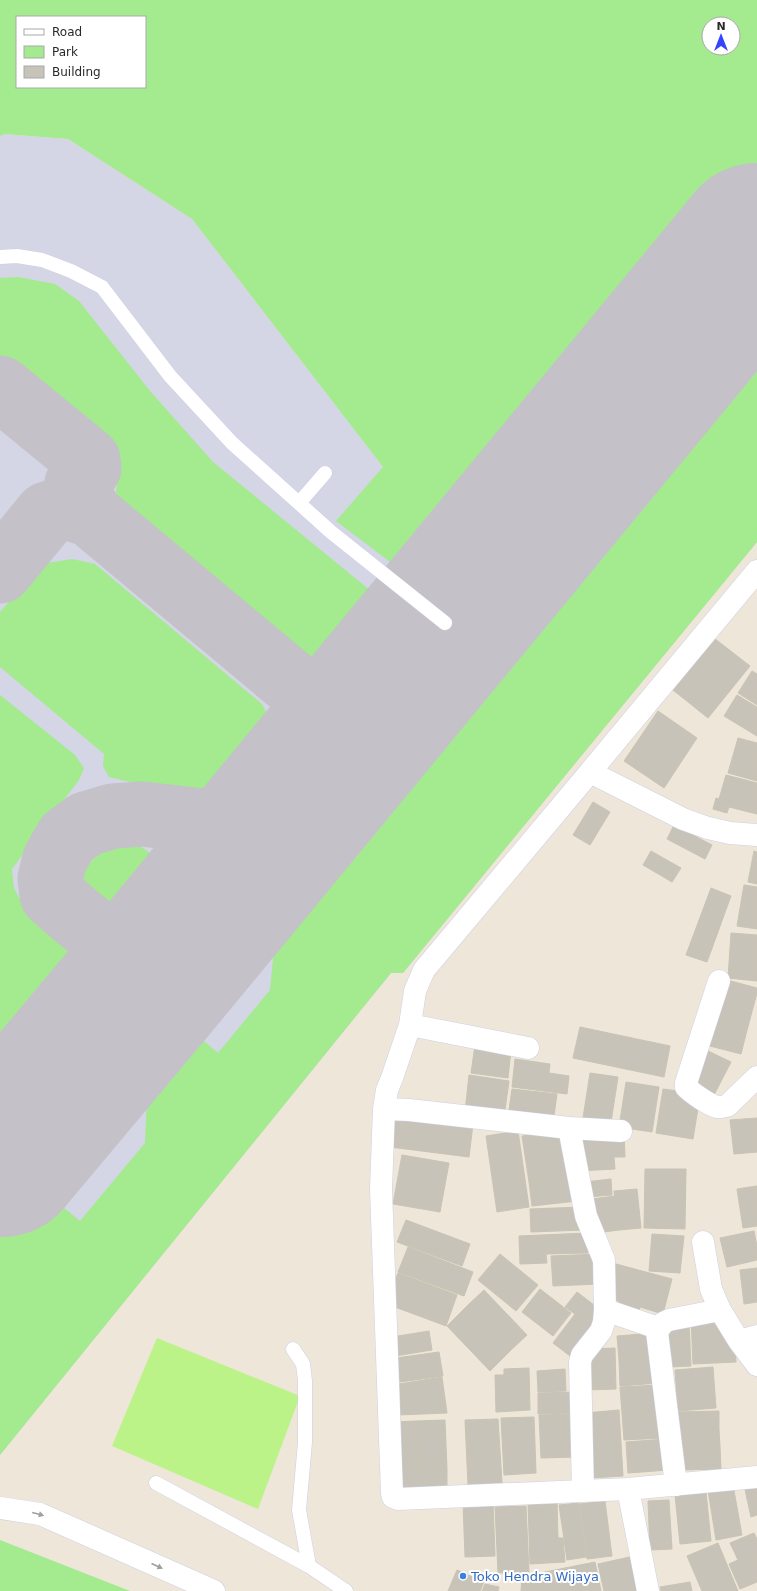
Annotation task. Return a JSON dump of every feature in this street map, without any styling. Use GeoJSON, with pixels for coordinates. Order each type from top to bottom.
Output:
{"type":"FeatureCollection","features":[{"type":"Feature","properties":{"kind":"street"},"geometry":{"type":"LineString","coordinates":[[757,571],[424,970],[415,991],[410,1025],[387,1090],[384,1109],[381,1188],[393,1497],[398,1499],[628,1489],[757,1477]]}},
{"type":"Feature","properties":{"kind":"street"},"geometry":{"type":"LineString","coordinates":[[590,772],[683,819],[708,828],[730,833],[757,835]]}},
{"type":"Feature","properties":{"kind":"street"},"geometry":{"type":"LineString","coordinates":[[719,981],[686,1082],[686,1087],[691,1092],[717,1107],[722,1107],[727,1106],[757,1077]]}},
{"type":"Feature","properties":{"kind":"street"},"geometry":{"type":"LineString","coordinates":[[410,1025],[528,1048]]}},
{"type":"Feature","properties":{"kind":"street"},"geometry":{"type":"LineString","coordinates":[[384,1109],[409,1110],[569,1128],[621,1131]]}},
{"type":"Feature","properties":{"kind":"street"},"geometry":{"type":"LineString","coordinates":[[569,1128],[586,1216],[604,1260],[606,1310],[601,1331],[582,1355],[580,1362],[583,1491]]}},
{"type":"Feature","properties":{"kind":"street"},"geometry":{"type":"LineString","coordinates":[[703,1242],[711,1289],[720,1310],[748,1339],[757,1365]]}},
{"type":"Feature","properties":{"kind":"street"},"geometry":{"type":"LineString","coordinates":[[606,1310],[658,1328]]}},
{"type":"Feature","properties":{"kind":"street"},"geometry":{"type":"LineString","coordinates":[[676,1485],[657,1332],[658,1328],[669,1320],[720,1310]]}},
{"type":"Feature","properties":{"kind":"street"},"geometry":{"type":"LineString","coordinates":[[628,1489],[648,1591]]}},
{"type":"Feature","properties":{"kind":"street"},"geometry":{"type":"LineString","coordinates":[[0,1508],[40,1514],[214,1591]]}},
{"type":"Feature","properties":{"kind":"lane"},"geometry":{"type":"LineString","coordinates":[[0,257],[17,256],[42,260],[71,271],[102,287],[170,376],[232,443],[331,532],[445,623]]}},
{"type":"Feature","properties":{"kind":"lane"},"geometry":{"type":"LineString","coordinates":[[299,503],[325,473]]}},
{"type":"Feature","properties":{"kind":"lane"},"geometry":{"type":"LineString","coordinates":[[293,1349],[302,1364],[305,1381],[305,1442],[299,1510],[309,1566]]}},
{"type":"Feature","properties":{"kind":"lane"},"geometry":{"type":"LineString","coordinates":[[156,1484],[309,1566],[346,1591]]}},
{"type":"Feature","properties":{"kind":"shaded area"},"geometry":{"type":"Polygon","coordinates":[[[757,12],[757,542],[403,973],[391,973],[0,1455],[0,136],[4,134],[68,139],[192,219],[383,467],[726,56],[741,56],[741,36],[757,12]]]}},
{"type":"Feature","properties":{"kind":"green space"},"geometry":{"type":"Polygon","coordinates":[[[0,0],[757,0],[757,177],[435,568],[415,574],[402,571],[336,521],[383,467],[192,219],[68,139],[5,134],[0,136],[0,0]]]}},
{"type":"Feature","properties":{"kind":"green space"},"geometry":{"type":"Polygon","coordinates":[[[18,277],[55,284],[79,301],[150,391],[213,462],[382,600],[386,617],[385,630],[353,668],[333,674],[313,674],[294,667],[133,531],[121,515],[116,492],[118,470],[0,373],[0,278],[18,277]]]}},
{"type":"Feature","properties":{"kind":"green space"},"geometry":{"type":"Polygon","coordinates":[[[757,309],[757,542],[403,973],[391,973],[0,1455],[0,1226],[35,1184],[80,1221],[145,1143],[149,1041],[173,1015],[218,1053],[270,990],[280,886],[757,309]]]}},
{"type":"Feature","properties":{"kind":"green space"},"geometry":{"type":"Polygon","coordinates":[[[72,559],[95,564],[262,704],[273,724],[276,746],[273,765],[248,796],[181,794],[109,777],[103,766],[104,754],[0,667],[0,612],[41,564],[72,559]]]}},
{"type":"Feature","properties":{"kind":"green space"},"geometry":{"type":"Polygon","coordinates":[[[0,695],[75,755],[84,768],[79,780],[12,869],[14,888],[23,905],[101,974],[0,1095],[0,695]]]}},
{"type":"Feature","properties":{"kind":"green space"},"geometry":{"type":"Polygon","coordinates":[[[118,845],[140,846],[156,857],[162,872],[160,885],[130,919],[117,916],[94,903],[87,895],[83,885],[84,875],[89,864],[103,852],[118,845]]]}},
{"type":"Feature","properties":{"kind":"green space"},"geometry":{"type":"Polygon","coordinates":[[[157,1338],[300,1396],[258,1509],[112,1446],[157,1338]]]}},
{"type":"Feature","properties":{"kind":"green space"},"geometry":{"type":"Polygon","coordinates":[[[0,1540],[130,1591],[0,1591],[0,1540]]]}},
{"type":"Feature","properties":{"kind":"building"},"geometry":{"type":"Polygon","coordinates":[[[710,635],[750,666],[708,718],[668,686],[710,635]]]}},
{"type":"Feature","properties":{"kind":"building"},"geometry":{"type":"Polygon","coordinates":[[[752,671],[757,674],[757,705],[738,693],[752,671]]]}},
{"type":"Feature","properties":{"kind":"building"},"geometry":{"type":"Polygon","coordinates":[[[737,695],[757,707],[757,736],[724,716],[737,695]]]}},
{"type":"Feature","properties":{"kind":"building"},"geometry":{"type":"Polygon","coordinates":[[[658,711],[697,738],[664,788],[624,761],[658,711]]]}},
{"type":"Feature","properties":{"kind":"building"},"geometry":{"type":"Polygon","coordinates":[[[738,738],[757,743],[757,781],[728,773],[738,738]]]}},
{"type":"Feature","properties":{"kind":"building"},"geometry":{"type":"Polygon","coordinates":[[[726,775],[757,783],[757,814],[729,807],[727,813],[713,809],[716,798],[719,799],[726,775]]]}},
{"type":"Feature","properties":{"kind":"building"},"geometry":{"type":"Polygon","coordinates":[[[593,802],[610,812],[590,845],[573,835],[593,802]]]}},
{"type":"Feature","properties":{"kind":"building"},"geometry":{"type":"Polygon","coordinates":[[[674,825],[712,845],[705,859],[667,839],[674,825]]]}},
{"type":"Feature","properties":{"kind":"building"},"geometry":{"type":"Polygon","coordinates":[[[651,851],[681,868],[672,882],[643,865],[651,851]]]}},
{"type":"Feature","properties":{"kind":"building"},"geometry":{"type":"Polygon","coordinates":[[[754,851],[757,852],[757,884],[748,882],[754,851]]]}},
{"type":"Feature","properties":{"kind":"building"},"geometry":{"type":"Polygon","coordinates":[[[744,885],[757,887],[757,929],[737,926],[744,885]]]}},
{"type":"Feature","properties":{"kind":"building"},"geometry":{"type":"Polygon","coordinates":[[[711,888],[731,896],[707,962],[686,955],[711,888]]]}},
{"type":"Feature","properties":{"kind":"building"},"geometry":{"type":"Polygon","coordinates":[[[731,933],[757,935],[757,981],[728,978],[731,933]]]}},
{"type":"Feature","properties":{"kind":"building"},"geometry":{"type":"Polygon","coordinates":[[[727,980],[757,988],[746,1034],[715,1025],[727,980]]]}},
{"type":"Feature","properties":{"kind":"building"},"geometry":{"type":"Polygon","coordinates":[[[711,1025],[746,1034],[741,1054],[706,1045],[711,1025]]]}},
{"type":"Feature","properties":{"kind":"building"},"geometry":{"type":"Polygon","coordinates":[[[580,1027],[670,1046],[664,1077],[573,1058],[580,1027]]]}},
{"type":"Feature","properties":{"kind":"building"},"geometry":{"type":"Polygon","coordinates":[[[475,1045],[511,1050],[508,1078],[471,1073],[475,1045]]]}},
{"type":"Feature","properties":{"kind":"building"},"geometry":{"type":"Polygon","coordinates":[[[708,1051],[731,1062],[714,1095],[692,1084],[708,1051]]]}},
{"type":"Feature","properties":{"kind":"building"},"geometry":{"type":"Polygon","coordinates":[[[515,1059],[550,1064],[549,1073],[569,1076],[567,1094],[512,1087],[515,1059]]]}},
{"type":"Feature","properties":{"kind":"building"},"geometry":{"type":"Polygon","coordinates":[[[590,1073],[618,1077],[611,1122],[583,1118],[590,1073]]]}},
{"type":"Feature","properties":{"kind":"building"},"geometry":{"type":"Polygon","coordinates":[[[469,1075],[509,1081],[504,1117],[465,1112],[469,1075]]]}},
{"type":"Feature","properties":{"kind":"building"},"geometry":{"type":"Polygon","coordinates":[[[626,1082],[659,1087],[652,1132],[619,1127],[626,1082]]]}},
{"type":"Feature","properties":{"kind":"building"},"geometry":{"type":"Polygon","coordinates":[[[512,1089],[557,1094],[553,1123],[508,1117],[512,1089]]]}},
{"type":"Feature","properties":{"kind":"building"},"geometry":{"type":"Polygon","coordinates":[[[663,1089],[686,1092],[699,1102],[693,1139],[656,1133],[663,1089]]]}},
{"type":"Feature","properties":{"kind":"building"},"geometry":{"type":"Polygon","coordinates":[[[394,1115],[473,1124],[469,1157],[390,1147],[394,1115]]]}},
{"type":"Feature","properties":{"kind":"building"},"geometry":{"type":"Polygon","coordinates":[[[757,1118],[757,1152],[734,1154],[730,1120],[757,1118]]]}},
{"type":"Feature","properties":{"kind":"building"},"geometry":{"type":"Polygon","coordinates":[[[567,1130],[571,1156],[526,1162],[522,1136],[567,1130]]]}},
{"type":"Feature","properties":{"kind":"building"},"geometry":{"type":"Polygon","coordinates":[[[518,1131],[529,1207],[497,1212],[486,1136],[518,1131]]]}},
{"type":"Feature","properties":{"kind":"building"},"geometry":{"type":"Polygon","coordinates":[[[624,1134],[625,1157],[614,1157],[615,1169],[578,1171],[577,1136],[624,1134]]]}},
{"type":"Feature","properties":{"kind":"building"},"geometry":{"type":"Polygon","coordinates":[[[402,1155],[449,1163],[440,1212],[393,1204],[402,1155]]]}},
{"type":"Feature","properties":{"kind":"building"},"geometry":{"type":"Polygon","coordinates":[[[571,1156],[573,1176],[529,1182],[526,1162],[571,1156]]]}},
{"type":"Feature","properties":{"kind":"building"},"geometry":{"type":"Polygon","coordinates":[[[645,1169],[686,1169],[685,1229],[644,1228],[645,1169]]]}},
{"type":"Feature","properties":{"kind":"building"},"geometry":{"type":"Polygon","coordinates":[[[573,1176],[577,1201],[532,1206],[529,1182],[573,1176]]]}},
{"type":"Feature","properties":{"kind":"building"},"geometry":{"type":"Polygon","coordinates":[[[611,1179],[612,1195],[587,1197],[585,1182],[611,1179]]]}},
{"type":"Feature","properties":{"kind":"building"},"geometry":{"type":"Polygon","coordinates":[[[757,1186],[757,1226],[743,1228],[737,1189],[757,1186]]]}},
{"type":"Feature","properties":{"kind":"building"},"geometry":{"type":"Polygon","coordinates":[[[637,1189],[641,1228],[619,1230],[614,1191],[637,1189]]]}},
{"type":"Feature","properties":{"kind":"building"},"geometry":{"type":"Polygon","coordinates":[[[615,1196],[619,1230],[596,1233],[592,1199],[615,1196]]]}},
{"type":"Feature","properties":{"kind":"building"},"geometry":{"type":"Polygon","coordinates":[[[582,1207],[583,1230],[531,1232],[530,1209],[582,1207]]]}},
{"type":"Feature","properties":{"kind":"building"},"geometry":{"type":"Polygon","coordinates":[[[406,1220],[470,1244],[462,1266],[397,1242],[406,1220]]]}},
{"type":"Feature","properties":{"kind":"building"},"geometry":{"type":"Polygon","coordinates":[[[754,1231],[757,1246],[757,1260],[727,1267],[720,1238],[754,1231]]]}},
{"type":"Feature","properties":{"kind":"building"},"geometry":{"type":"Polygon","coordinates":[[[587,1233],[588,1253],[546,1254],[547,1263],[520,1264],[519,1236],[587,1233]]]}},
{"type":"Feature","properties":{"kind":"building"},"geometry":{"type":"Polygon","coordinates":[[[652,1234],[684,1236],[680,1273],[649,1271],[652,1234]]]}},
{"type":"Feature","properties":{"kind":"building"},"geometry":{"type":"Polygon","coordinates":[[[408,1247],[473,1272],[464,1296],[398,1272],[408,1247]]]}},
{"type":"Feature","properties":{"kind":"building"},"geometry":{"type":"Polygon","coordinates":[[[500,1254],[538,1285],[516,1311],[478,1280],[500,1254]]]}},
{"type":"Feature","properties":{"kind":"building"},"geometry":{"type":"Polygon","coordinates":[[[598,1254],[599,1284],[553,1286],[551,1256],[598,1254]]]}},
{"type":"Feature","properties":{"kind":"building"},"geometry":{"type":"Polygon","coordinates":[[[616,1264],[672,1279],[663,1314],[640,1307],[638,1315],[617,1309],[619,1301],[606,1298],[616,1264]]]}},
{"type":"Feature","properties":{"kind":"building"},"geometry":{"type":"Polygon","coordinates":[[[757,1268],[757,1302],[744,1304],[740,1270],[757,1268]]]}},
{"type":"Feature","properties":{"kind":"building"},"geometry":{"type":"Polygon","coordinates":[[[398,1273],[457,1295],[446,1326],[387,1304],[398,1273]]]}},
{"type":"Feature","properties":{"kind":"building"},"geometry":{"type":"Polygon","coordinates":[[[540,1289],[571,1313],[553,1336],[522,1312],[540,1289]]]}},
{"type":"Feature","properties":{"kind":"building"},"geometry":{"type":"Polygon","coordinates":[[[484,1290],[527,1335],[511,1350],[468,1305],[484,1290]]]}},
{"type":"Feature","properties":{"kind":"building"},"geometry":{"type":"Polygon","coordinates":[[[577,1292],[603,1312],[570,1356],[553,1343],[575,1314],[565,1307],[577,1292]]]}},
{"type":"Feature","properties":{"kind":"building"},"geometry":{"type":"Polygon","coordinates":[[[468,1305],[511,1350],[490,1371],[447,1326],[468,1305]]]}},
{"type":"Feature","properties":{"kind":"building"},"geometry":{"type":"Polygon","coordinates":[[[723,1317],[724,1340],[735,1340],[736,1362],[693,1364],[691,1318],[723,1317]]]}},
{"type":"Feature","properties":{"kind":"building"},"geometry":{"type":"Polygon","coordinates":[[[689,1324],[691,1366],[670,1367],[668,1325],[689,1324]]]}},
{"type":"Feature","properties":{"kind":"building"},"geometry":{"type":"Polygon","coordinates":[[[429,1331],[432,1350],[395,1356],[392,1337],[429,1331]]]}},
{"type":"Feature","properties":{"kind":"building"},"geometry":{"type":"Polygon","coordinates":[[[655,1333],[657,1357],[619,1360],[617,1336],[655,1333]]]}},
{"type":"Feature","properties":{"kind":"building"},"geometry":{"type":"Polygon","coordinates":[[[615,1348],[616,1389],[585,1390],[589,1349],[615,1348]]]}},
{"type":"Feature","properties":{"kind":"building"},"geometry":{"type":"Polygon","coordinates":[[[439,1352],[443,1376],[400,1382],[396,1358],[439,1352]]]}},
{"type":"Feature","properties":{"kind":"building"},"geometry":{"type":"Polygon","coordinates":[[[657,1357],[659,1383],[620,1386],[619,1360],[657,1357]]]}},
{"type":"Feature","properties":{"kind":"building"},"geometry":{"type":"Polygon","coordinates":[[[713,1367],[716,1408],[678,1411],[675,1370],[713,1367]]]}},
{"type":"Feature","properties":{"kind":"building"},"geometry":{"type":"Polygon","coordinates":[[[529,1368],[530,1410],[496,1412],[495,1375],[504,1375],[504,1369],[529,1368]]]}},
{"type":"Feature","properties":{"kind":"building"},"geometry":{"type":"Polygon","coordinates":[[[565,1369],[566,1391],[538,1392],[537,1371],[565,1369]]]}},
{"type":"Feature","properties":{"kind":"building"},"geometry":{"type":"Polygon","coordinates":[[[442,1377],[447,1413],[398,1415],[393,1385],[442,1377]]]}},
{"type":"Feature","properties":{"kind":"building"},"geometry":{"type":"Polygon","coordinates":[[[659,1385],[661,1411],[622,1413],[620,1387],[659,1385]]]}},
{"type":"Feature","properties":{"kind":"building"},"geometry":{"type":"Polygon","coordinates":[[[576,1392],[577,1413],[538,1414],[538,1393],[576,1392]]]}},
{"type":"Feature","properties":{"kind":"building"},"geometry":{"type":"Polygon","coordinates":[[[619,1410],[623,1476],[589,1478],[585,1413],[619,1410]]]}},
{"type":"Feature","properties":{"kind":"building"},"geometry":{"type":"Polygon","coordinates":[[[661,1411],[663,1438],[624,1440],[622,1413],[661,1411]]]}},
{"type":"Feature","properties":{"kind":"building"},"geometry":{"type":"Polygon","coordinates":[[[719,1411],[719,1429],[678,1430],[678,1412],[719,1411]]]}},
{"type":"Feature","properties":{"kind":"building"},"geometry":{"type":"Polygon","coordinates":[[[576,1414],[577,1457],[541,1458],[539,1415],[576,1414]]]}},
{"type":"Feature","properties":{"kind":"building"},"geometry":{"type":"Polygon","coordinates":[[[534,1417],[536,1473],[504,1475],[501,1418],[534,1417]]]}},
{"type":"Feature","properties":{"kind":"building"},"geometry":{"type":"Polygon","coordinates":[[[498,1419],[502,1483],[468,1485],[465,1420],[498,1419]]]}},
{"type":"Feature","properties":{"kind":"building"},"geometry":{"type":"Polygon","coordinates":[[[445,1420],[447,1469],[418,1470],[416,1421],[445,1420]]]}},
{"type":"Feature","properties":{"kind":"building"},"geometry":{"type":"Polygon","coordinates":[[[416,1421],[418,1470],[396,1470],[394,1422],[416,1421]]]}},
{"type":"Feature","properties":{"kind":"building"},"geometry":{"type":"Polygon","coordinates":[[[719,1429],[720,1447],[679,1448],[678,1430],[719,1429]]]}},
{"type":"Feature","properties":{"kind":"building"},"geometry":{"type":"Polygon","coordinates":[[[666,1439],[668,1470],[628,1473],[626,1442],[666,1439]]]}},
{"type":"Feature","properties":{"kind":"building"},"geometry":{"type":"Polygon","coordinates":[[[720,1447],[721,1469],[679,1470],[679,1448],[720,1447]]]}},
{"type":"Feature","properties":{"kind":"building"},"geometry":{"type":"Polygon","coordinates":[[[447,1469],[447,1490],[396,1492],[396,1470],[447,1469]]]}},
{"type":"Feature","properties":{"kind":"building"},"geometry":{"type":"Polygon","coordinates":[[[757,1482],[757,1515],[751,1517],[744,1485],[757,1482]]]}},
{"type":"Feature","properties":{"kind":"building"},"geometry":{"type":"Polygon","coordinates":[[[733,1485],[742,1535],[716,1540],[708,1490],[733,1485]]]}},
{"type":"Feature","properties":{"kind":"building"},"geometry":{"type":"Polygon","coordinates":[[[706,1492],[711,1541],[680,1544],[675,1495],[706,1492]]]}},
{"type":"Feature","properties":{"kind":"building"},"geometry":{"type":"Polygon","coordinates":[[[669,1500],[672,1549],[650,1550],[648,1501],[669,1500]]]}},
{"type":"Feature","properties":{"kind":"building"},"geometry":{"type":"Polygon","coordinates":[[[605,1501],[612,1556],[587,1559],[580,1504],[605,1501]]]}},
{"type":"Feature","properties":{"kind":"building"},"geometry":{"type":"Polygon","coordinates":[[[493,1502],[495,1556],[465,1557],[463,1503],[493,1502]]]}},
{"type":"Feature","properties":{"kind":"building"},"geometry":{"type":"Polygon","coordinates":[[[557,1502],[558,1538],[563,1538],[565,1562],[530,1564],[528,1503],[557,1502]]]}},
{"type":"Feature","properties":{"kind":"building"},"geometry":{"type":"Polygon","coordinates":[[[579,1503],[586,1557],[567,1560],[559,1505],[579,1503]]]}},
{"type":"Feature","properties":{"kind":"building"},"geometry":{"type":"Polygon","coordinates":[[[526,1506],[529,1572],[498,1573],[495,1507],[526,1506]]]}},
{"type":"Feature","properties":{"kind":"building"},"geometry":{"type":"Polygon","coordinates":[[[754,1533],[757,1539],[757,1582],[740,1589],[729,1564],[738,1560],[730,1543],[754,1533]]]}},
{"type":"Feature","properties":{"kind":"building"},"geometry":{"type":"Polygon","coordinates":[[[718,1543],[738,1591],[702,1591],[687,1556],[718,1543]]]}},
{"type":"Feature","properties":{"kind":"building"},"geometry":{"type":"Polygon","coordinates":[[[634,1556],[642,1591],[604,1591],[598,1564],[634,1556]]]}},
{"type":"Feature","properties":{"kind":"building"},"geometry":{"type":"Polygon","coordinates":[[[595,1562],[601,1591],[539,1591],[535,1574],[595,1562]]]}},
{"type":"Feature","properties":{"kind":"building","name":"Toko Hendra Wijaya"},"geometry":{"type":"Polygon","coordinates":[[[457,1570],[484,1582],[480,1591],[448,1591],[457,1570]]]}},
{"type":"Feature","properties":{"kind":"building"},"geometry":{"type":"Polygon","coordinates":[[[535,1574],[539,1591],[521,1591],[522,1577],[535,1574]]]}},
{"type":"Feature","properties":{"kind":"building"},"geometry":{"type":"Polygon","coordinates":[[[690,1582],[692,1591],[661,1591],[660,1587],[690,1582]]]}},
{"type":"Feature","properties":{"kind":"building"},"geometry":{"type":"Polygon","coordinates":[[[485,1584],[499,1587],[498,1591],[482,1591],[485,1584]]]}},
{"type":"Feature","properties":{"kind":"taxiway"},"geometry":{"type":"LineString","coordinates":[[0,388],[88,460],[89,468],[77,484],[80,496],[91,515]]}},
{"type":"Feature","properties":{"kind":"taxiway"},"geometry":{"type":"LineString","coordinates":[[0,571],[47,514],[68,507],[91,515],[321,707]]}},
{"type":"Feature","properties":{"kind":"taxiway"},"geometry":{"type":"LineString","coordinates":[[318,776],[325,760],[328,743],[326,725],[321,707],[342,709],[380,700]]}},
{"type":"Feature","properties":{"kind":"taxiway"},"geometry":{"type":"LineString","coordinates":[[152,977],[52,895],[50,879],[55,859],[67,838],[86,824],[113,816],[142,814],[274,829]]}},
{"type":"Feature","properties":{"kind":"runway"},"geometry":{"type":"LineString","coordinates":[[2,1156],[152,977],[757,244]]}},
{"type":"Feature","properties":{"kind":"place","name":"Toko Hendra Wijaya"},"geometry":{"type":"Point","coordinates":[463,1576]}}]}
